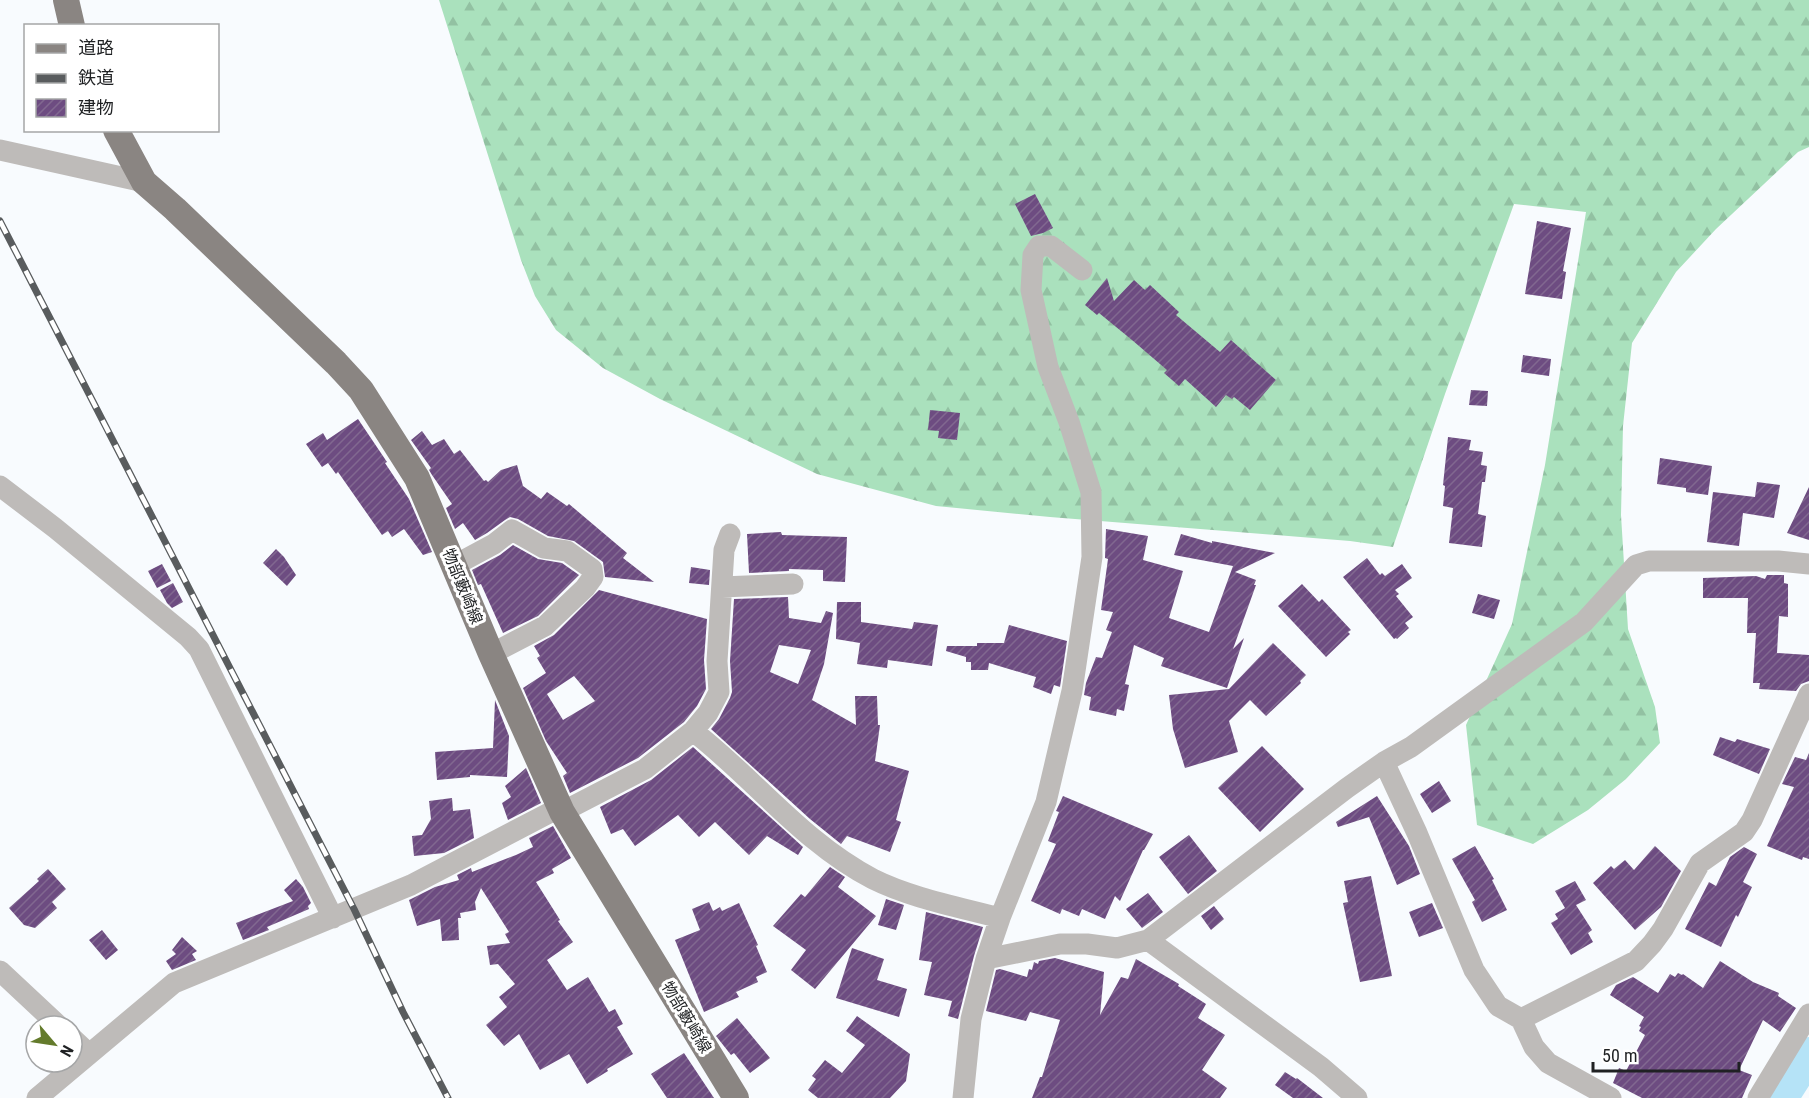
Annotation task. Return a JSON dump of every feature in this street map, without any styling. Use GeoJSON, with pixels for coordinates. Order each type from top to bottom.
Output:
{"type":"FeatureCollection","features":[{"type":"Feature","properties":{"kind":"main road"},"geometry":{"type":"LineString","coordinates":[[66,0],[72,24]]}},
{"type":"Feature","properties":{"kind":"main road","name":"物部藪崎線"},"geometry":{"type":"LineString","coordinates":[[117,132],[144,182],[336,363],[361,390],[417,478],[491,654],[562,812],[736,1098]]}},
{"type":"Feature","properties":{"kind":"street"},"geometry":{"type":"LineString","coordinates":[[0,150],[144,182]]}},
{"type":"Feature","properties":{"kind":"street"},"geometry":{"type":"LineString","coordinates":[[963,1098],[971,1020],[986,959],[1046,801],[1072,691],[1092,557],[1090,492],[1069,422],[1048,367],[1031,290],[1033,255],[1039,246],[1051,246],[1082,270]]}},
{"type":"Feature","properties":{"kind":"street"},"geometry":{"type":"LineString","coordinates":[[0,486],[126,586],[188,637],[199,649],[333,918]]}},
{"type":"Feature","properties":{"kind":"street"},"geometry":{"type":"LineString","coordinates":[[455,565],[494,544],[512,530],[544,548],[567,551],[592,569],[593,577],[585,588],[545,626],[491,654]]}},
{"type":"Feature","properties":{"kind":"street"},"geometry":{"type":"LineString","coordinates":[[84,1057],[174,983],[411,885],[551,812],[562,812],[645,769],[693,731],[708,713],[719,692],[717,660],[724,550],[730,534]]}},
{"type":"Feature","properties":{"kind":"street"},"geometry":{"type":"LineString","coordinates":[[986,959],[1060,944],[1087,944],[1117,948],[1149,940],[1384,762],[1411,747],[1584,622],[1636,565],[1649,561],[1778,561],[1809,564]]}},
{"type":"Feature","properties":{"kind":"street"},"geometry":{"type":"LineString","coordinates":[[722,587],[793,584]]}},
{"type":"Feature","properties":{"kind":"street"},"geometry":{"type":"LineString","coordinates":[[1521,1019],[1636,961],[1652,944],[1663,929],[1700,863],[1744,832],[1752,820],[1809,694]]}},
{"type":"Feature","properties":{"kind":"street"},"geometry":{"type":"LineString","coordinates":[[693,731],[717,749],[797,826],[840,858],[874,879],[916,895],[1000,918]]}},
{"type":"Feature","properties":{"kind":"street"},"geometry":{"type":"LineString","coordinates":[[1384,762],[1417,833],[1474,970],[1498,1006],[1521,1019],[1534,1047],[1548,1063],[1611,1098]]}},
{"type":"Feature","properties":{"kind":"street"},"geometry":{"type":"LineString","coordinates":[[1149,940],[1321,1067],[1357,1098]]}},
{"type":"Feature","properties":{"kind":"street"},"geometry":{"type":"LineString","coordinates":[[0,971],[46,1014]]}},
{"type":"Feature","properties":{"kind":"street"},"geometry":{"type":"LineString","coordinates":[[1758,1098],[1809,1014]]}},
{"type":"Feature","properties":{"kind":"street"},"geometry":{"type":"LineString","coordinates":[[37,1098],[65,1074]]}},
{"type":"Feature","properties":{"kind":"green space"},"geometry":{"type":"Polygon","coordinates":[[[439,0],[1809,0],[1809,147],[1798,152],[1716,229],[1676,272],[1632,343],[1623,426],[1621,515],[1628,629],[1655,707],[1660,743],[1626,779],[1588,810],[1533,844],[1477,825],[1466,725],[1512,624],[1545,465],[1586,212],[1514,204],[1445,394],[1393,547],[1350,541],[936,506],[817,474],[660,399],[603,368],[556,330],[535,296],[521,260],[439,0]]]}},
{"type":"Feature","properties":{"kind":"building"},"geometry":{"type":"Polygon","coordinates":[[[1035,194],[1053,228],[1031,236],[1015,204],[1035,194]]]}},
{"type":"Feature","properties":{"kind":"building"},"geometry":{"type":"Polygon","coordinates":[[[1537,221],[1571,228],[1563,271],[1566,272],[1562,299],[1525,294],[1537,221]]]}},
{"type":"Feature","properties":{"kind":"building"},"geometry":{"type":"Polygon","coordinates":[[[1107,278],[1114,301],[1134,280],[1145,290],[1150,285],[1179,312],[1176,315],[1220,352],[1231,340],[1276,380],[1250,410],[1234,397],[1232,399],[1226,395],[1216,407],[1185,379],[1179,386],[1164,373],[1167,370],[1099,313],[1097,315],[1085,305],[1107,278]]]}},
{"type":"Feature","properties":{"kind":"building"},"geometry":{"type":"Polygon","coordinates":[[[1523,355],[1551,359],[1549,376],[1521,372],[1523,355]]]}},
{"type":"Feature","properties":{"kind":"building"},"geometry":{"type":"Polygon","coordinates":[[[1471,390],[1488,391],[1487,406],[1469,405],[1471,390]]]}},
{"type":"Feature","properties":{"kind":"building"},"geometry":{"type":"Polygon","coordinates":[[[930,410],[960,413],[957,440],[938,438],[939,431],[928,430],[930,410]]]}},
{"type":"Feature","properties":{"kind":"building"},"geometry":{"type":"Polygon","coordinates":[[[358,419],[409,499],[432,552],[423,555],[404,529],[392,537],[388,531],[382,535],[338,472],[336,474],[328,463],[322,467],[306,444],[323,433],[327,440],[358,419]]]}},
{"type":"Feature","properties":{"kind":"building"},"geometry":{"type":"Polygon","coordinates":[[[422,431],[432,445],[444,439],[454,454],[460,450],[484,481],[488,482],[501,470],[517,465],[523,486],[541,499],[547,492],[567,506],[569,504],[627,553],[623,558],[654,582],[605,577],[603,562],[574,541],[548,536],[518,519],[510,517],[475,540],[463,523],[455,529],[446,508],[452,504],[411,440],[422,431]]]}},
{"type":"Feature","properties":{"kind":"building"},"geometry":{"type":"Polygon","coordinates":[[[1448,437],[1471,440],[1469,450],[1483,452],[1481,465],[1487,466],[1485,482],[1482,482],[1478,514],[1486,516],[1482,547],[1449,543],[1453,508],[1443,506],[1448,437]]]}},
{"type":"Feature","properties":{"kind":"building"},"geometry":{"type":"Polygon","coordinates":[[[1660,458],[1712,466],[1708,495],[1686,492],[1686,488],[1657,484],[1660,458]]]}},
{"type":"Feature","properties":{"kind":"building"},"geometry":{"type":"Polygon","coordinates":[[[1757,482],[1780,485],[1774,518],[1743,513],[1739,546],[1707,542],[1713,492],[1755,497],[1757,482]]]}},
{"type":"Feature","properties":{"kind":"building"},"geometry":{"type":"Polygon","coordinates":[[[1809,487],[1809,540],[1787,533],[1809,487]]]}},
{"type":"Feature","properties":{"kind":"building"},"geometry":{"type":"Polygon","coordinates":[[[1106,529],[1148,536],[1143,560],[1183,571],[1169,618],[1209,632],[1233,566],[1174,555],[1181,534],[1212,543],[1212,541],[1275,553],[1235,572],[1256,580],[1254,585],[1256,585],[1233,649],[1244,638],[1227,688],[1161,666],[1164,658],[1134,645],[1125,684],[1129,685],[1124,711],[1117,709],[1116,716],[1089,710],[1091,697],[1084,695],[1086,683],[1096,657],[1102,658],[1112,632],[1106,630],[1113,612],[1101,610],[1108,559],[1105,558],[1106,529]]]}},
{"type":"Feature","properties":{"kind":"building"},"geometry":{"type":"Polygon","coordinates":[[[781,532],[782,535],[847,537],[845,582],[823,581],[823,570],[789,569],[789,571],[749,573],[747,534],[781,532]]]}},
{"type":"Feature","properties":{"kind":"building"},"geometry":{"type":"Polygon","coordinates":[[[513,545],[538,559],[562,563],[579,575],[538,616],[503,633],[481,584],[478,585],[472,570],[513,545]]]}},
{"type":"Feature","properties":{"kind":"building"},"geometry":{"type":"Polygon","coordinates":[[[276,549],[296,575],[287,586],[263,563],[276,549]]]}},
{"type":"Feature","properties":{"kind":"building"},"geometry":{"type":"Polygon","coordinates":[[[1367,558],[1380,575],[1382,573],[1385,576],[1402,564],[1412,578],[1395,590],[1399,594],[1396,596],[1413,617],[1405,623],[1409,628],[1397,639],[1394,639],[1343,577],[1367,558]]]}},
{"type":"Feature","properties":{"kind":"building"},"geometry":{"type":"Polygon","coordinates":[[[162,564],[171,581],[157,588],[148,571],[162,564]]]}},
{"type":"Feature","properties":{"kind":"building"},"geometry":{"type":"Polygon","coordinates":[[[691,567],[710,570],[709,585],[689,583],[691,567]]]}},
{"type":"Feature","properties":{"kind":"building"},"geometry":{"type":"Polygon","coordinates":[[[1767,575],[1784,575],[1784,583],[1788,584],[1788,617],[1779,616],[1777,653],[1809,655],[1809,681],[1801,684],[1796,691],[1759,689],[1760,683],[1753,683],[1756,633],[1747,633],[1748,598],[1703,598],[1703,578],[1756,576],[1765,579],[1767,575]]]}},
{"type":"Feature","properties":{"kind":"building"},"geometry":{"type":"Polygon","coordinates":[[[173,583],[183,602],[172,608],[160,590],[173,583]]]}},
{"type":"Feature","properties":{"kind":"building"},"geometry":{"type":"Polygon","coordinates":[[[1302,584],[1319,602],[1322,599],[1351,630],[1348,632],[1350,634],[1326,657],[1278,606],[1302,584]]]}},
{"type":"Feature","properties":{"kind":"building"},"geometry":{"type":"Polygon","coordinates":[[[599,590],[707,619],[704,660],[706,689],[697,706],[684,722],[638,758],[570,793],[563,776],[567,773],[546,741],[523,688],[546,673],[537,658],[540,656],[534,646],[554,635],[599,590]],[[574,676],[547,694],[563,720],[595,701],[574,676]]]}},
{"type":"Feature","properties":{"kind":"building"},"geometry":{"type":"Polygon","coordinates":[[[1478,594],[1500,600],[1494,619],[1472,613],[1478,594]]]}},
{"type":"Feature","properties":{"kind":"building"},"geometry":{"type":"Polygon","coordinates":[[[788,597],[789,618],[821,623],[826,611],[833,613],[824,664],[812,700],[856,725],[855,696],[877,696],[878,725],[880,725],[875,761],[909,771],[896,820],[901,822],[890,852],[847,836],[841,844],[810,819],[711,729],[719,719],[732,692],[730,661],[734,599],[788,597]],[[779,645],[770,672],[798,684],[811,650],[779,645]]]}},
{"type":"Feature","properties":{"kind":"building"},"geometry":{"type":"Polygon","coordinates":[[[837,602],[861,602],[861,622],[912,629],[914,622],[938,625],[932,666],[888,660],[887,668],[857,664],[860,643],[836,639],[837,602]]]}},
{"type":"Feature","properties":{"kind":"building"},"geometry":{"type":"Polygon","coordinates":[[[1009,625],[1067,641],[1060,687],[1054,685],[1051,694],[1033,687],[1036,677],[989,663],[988,670],[971,670],[971,662],[966,662],[966,657],[946,651],[947,646],[1004,643],[1009,625]]]}},
{"type":"Feature","properties":{"kind":"building"},"geometry":{"type":"Polygon","coordinates":[[[1273,643],[1306,675],[1300,681],[1301,683],[1266,716],[1250,700],[1229,721],[1238,752],[1185,768],[1173,729],[1169,695],[1229,689],[1273,643]]]}},
{"type":"Feature","properties":{"kind":"building"},"geometry":{"type":"Polygon","coordinates":[[[495,700],[509,736],[507,777],[470,775],[470,777],[437,780],[435,752],[493,748],[495,700]]]}},
{"type":"Feature","properties":{"kind":"building"},"geometry":{"type":"Polygon","coordinates":[[[1720,737],[1735,742],[1737,739],[1770,749],[1759,774],[1713,755],[1720,737]]]}},
{"type":"Feature","properties":{"kind":"building"},"geometry":{"type":"Polygon","coordinates":[[[1262,746],[1304,789],[1260,832],[1218,788],[1262,746]]]}},
{"type":"Feature","properties":{"kind":"building"},"geometry":{"type":"Polygon","coordinates":[[[693,747],[803,847],[798,855],[767,836],[749,855],[715,822],[699,837],[678,815],[635,846],[623,829],[611,834],[600,807],[651,780],[693,747]]]}},
{"type":"Feature","properties":{"kind":"building"},"geometry":{"type":"Polygon","coordinates":[[[1809,753],[1809,859],[1803,857],[1802,860],[1767,846],[1794,787],[1782,784],[1795,757],[1806,760],[1809,753]]]}},
{"type":"Feature","properties":{"kind":"building"},"geometry":{"type":"Polygon","coordinates":[[[526,768],[541,803],[508,820],[502,803],[511,797],[505,786],[526,768]]]}},
{"type":"Feature","properties":{"kind":"building"},"geometry":{"type":"Polygon","coordinates":[[[1439,781],[1451,801],[1432,813],[1420,794],[1439,781]]]}},
{"type":"Feature","properties":{"kind":"building"},"geometry":{"type":"Polygon","coordinates":[[[1063,796],[1153,834],[1143,850],[1120,901],[1115,896],[1105,919],[1082,909],[1079,916],[1062,909],[1060,914],[1031,901],[1056,844],[1048,841],[1059,812],[1056,811],[1063,796]]]}},
{"type":"Feature","properties":{"kind":"building"},"geometry":{"type":"Polygon","coordinates":[[[1377,796],[1409,846],[1420,874],[1397,885],[1369,817],[1338,827],[1336,822],[1377,796]]]}},
{"type":"Feature","properties":{"kind":"building"},"geometry":{"type":"Polygon","coordinates":[[[452,798],[453,811],[470,809],[474,838],[444,853],[414,856],[412,836],[422,835],[431,819],[429,801],[452,798]]]}},
{"type":"Feature","properties":{"kind":"building"},"geometry":{"type":"Polygon","coordinates":[[[553,826],[571,858],[552,869],[554,873],[536,882],[573,942],[547,960],[567,990],[588,977],[609,1012],[615,1009],[623,1024],[617,1027],[633,1054],[587,1084],[569,1054],[540,1070],[519,1034],[504,1046],[486,1025],[507,1007],[499,997],[515,984],[498,964],[490,965],[487,946],[510,943],[505,934],[509,932],[481,888],[475,902],[476,910],[460,913],[461,918],[458,918],[459,940],[442,941],[440,919],[417,926],[409,900],[435,887],[459,880],[457,875],[471,868],[472,872],[533,847],[529,838],[553,826]]]}},
{"type":"Feature","properties":{"kind":"building"},"geometry":{"type":"Polygon","coordinates":[[[1189,835],[1217,871],[1188,894],[1159,857],[1189,835]]]}},
{"type":"Feature","properties":{"kind":"building"},"geometry":{"type":"Polygon","coordinates":[[[1475,846],[1494,879],[1492,880],[1507,910],[1482,922],[1472,902],[1475,900],[1452,859],[1475,846]]]}},
{"type":"Feature","properties":{"kind":"building"},"geometry":{"type":"Polygon","coordinates":[[[1655,846],[1681,871],[1661,907],[1635,930],[1593,883],[1611,866],[1614,869],[1625,860],[1634,870],[1655,846]]]}},
{"type":"Feature","properties":{"kind":"building"},"geometry":{"type":"Polygon","coordinates":[[[1744,847],[1757,854],[1743,882],[1752,887],[1721,947],[1685,929],[1709,882],[1716,886],[1730,857],[1744,847]]]}},
{"type":"Feature","properties":{"kind":"building"},"geometry":{"type":"Polygon","coordinates":[[[830,867],[845,877],[838,887],[876,916],[815,989],[791,970],[806,950],[773,926],[801,894],[805,897],[830,867]]]}},
{"type":"Feature","properties":{"kind":"building"},"geometry":{"type":"Polygon","coordinates":[[[48,869],[66,889],[52,902],[57,908],[35,928],[24,925],[9,908],[39,881],[37,879],[48,869]]]}},
{"type":"Feature","properties":{"kind":"building"},"geometry":{"type":"Polygon","coordinates":[[[1371,876],[1392,976],[1360,982],[1343,903],[1348,902],[1344,881],[1371,876]]]}},
{"type":"Feature","properties":{"kind":"building"},"geometry":{"type":"Polygon","coordinates":[[[296,879],[311,903],[308,906],[309,909],[267,927],[269,930],[243,940],[236,923],[293,901],[284,890],[296,879]]]}},
{"type":"Feature","properties":{"kind":"building"},"geometry":{"type":"Polygon","coordinates":[[[1575,881],[1586,900],[1576,905],[1592,930],[1588,933],[1593,942],[1571,955],[1551,923],[1558,919],[1555,914],[1565,908],[1555,891],[1575,881]]]}},
{"type":"Feature","properties":{"kind":"building"},"geometry":{"type":"Polygon","coordinates":[[[1148,893],[1163,912],[1142,928],[1126,909],[1148,893]]]}},
{"type":"Feature","properties":{"kind":"building"},"geometry":{"type":"Polygon","coordinates":[[[886,899],[904,905],[896,930],[878,925],[886,899]]]}},
{"type":"Feature","properties":{"kind":"building"},"geometry":{"type":"Polygon","coordinates":[[[709,902],[713,911],[720,907],[722,911],[739,903],[758,945],[756,946],[767,972],[756,977],[758,982],[736,992],[739,997],[704,1012],[675,940],[700,930],[692,909],[709,902]]]}},
{"type":"Feature","properties":{"kind":"building"},"geometry":{"type":"Polygon","coordinates":[[[1432,903],[1443,928],[1419,937],[1409,912],[1432,903]]]}},
{"type":"Feature","properties":{"kind":"building"},"geometry":{"type":"Polygon","coordinates":[[[1214,906],[1224,919],[1211,930],[1201,916],[1214,906]]]}},
{"type":"Feature","properties":{"kind":"building"},"geometry":{"type":"Polygon","coordinates":[[[926,912],[983,927],[958,1019],[948,1016],[952,1001],[924,995],[932,962],[919,960],[926,912]]]}},
{"type":"Feature","properties":{"kind":"building"},"geometry":{"type":"Polygon","coordinates":[[[102,930],[118,950],[106,960],[89,940],[102,930]]]}},
{"type":"Feature","properties":{"kind":"building"},"geometry":{"type":"Polygon","coordinates":[[[182,937],[197,951],[192,954],[196,960],[172,970],[166,961],[176,954],[172,950],[182,937]]]}},
{"type":"Feature","properties":{"kind":"building"},"geometry":{"type":"Polygon","coordinates":[[[852,948],[884,959],[877,980],[907,989],[899,1017],[836,998],[852,948]]]}},
{"type":"Feature","properties":{"kind":"building"},"geometry":{"type":"Polygon","coordinates":[[[1055,958],[1104,972],[1100,1015],[1121,977],[1128,979],[1136,959],[1179,984],[1178,986],[1206,1004],[1198,1018],[1225,1035],[1202,1070],[1227,1088],[1220,1098],[1032,1098],[1040,1077],[1042,1077],[1060,1020],[1030,1012],[1026,1021],[986,1011],[996,970],[1000,969],[1027,977],[1034,962],[1038,964],[1039,961],[1055,958]]]}},
{"type":"Feature","properties":{"kind":"building"},"geometry":{"type":"Polygon","coordinates":[[[1720,961],[1753,982],[1779,993],[1778,996],[1796,1008],[1780,1032],[1763,1020],[1739,1070],[1752,1075],[1742,1098],[1642,1098],[1613,1083],[1619,1068],[1626,1071],[1645,1035],[1639,1031],[1644,1017],[1610,995],[1616,985],[1633,977],[1658,993],[1670,974],[1675,977],[1678,973],[1703,988],[1720,961]]]}},
{"type":"Feature","properties":{"kind":"building"},"geometry":{"type":"Polygon","coordinates":[[[857,1016],[910,1054],[906,1081],[890,1098],[818,1098],[808,1090],[816,1079],[812,1076],[825,1060],[842,1073],[865,1045],[846,1031],[857,1016]]]}},
{"type":"Feature","properties":{"kind":"building"},"geometry":{"type":"Polygon","coordinates":[[[737,1018],[770,1058],[750,1073],[734,1053],[731,1055],[716,1036],[737,1018]]]}},
{"type":"Feature","properties":{"kind":"building"},"geometry":{"type":"Polygon","coordinates":[[[684,1053],[714,1098],[667,1098],[651,1074],[684,1053]]]}},
{"type":"Feature","properties":{"kind":"building"},"geometry":{"type":"Polygon","coordinates":[[[1285,1072],[1297,1078],[1323,1098],[1293,1098],[1275,1085],[1285,1072]]]}},
{"type":"Feature","properties":{"kind":"waterway"},"geometry":{"type":"LineString","coordinates":[[1781,1098],[1809,1054]]}},
{"type":"Feature","properties":{"kind":"railway"},"geometry":{"type":"LineString","coordinates":[[0,221],[354,909],[403,1012],[448,1098]]}}]}
